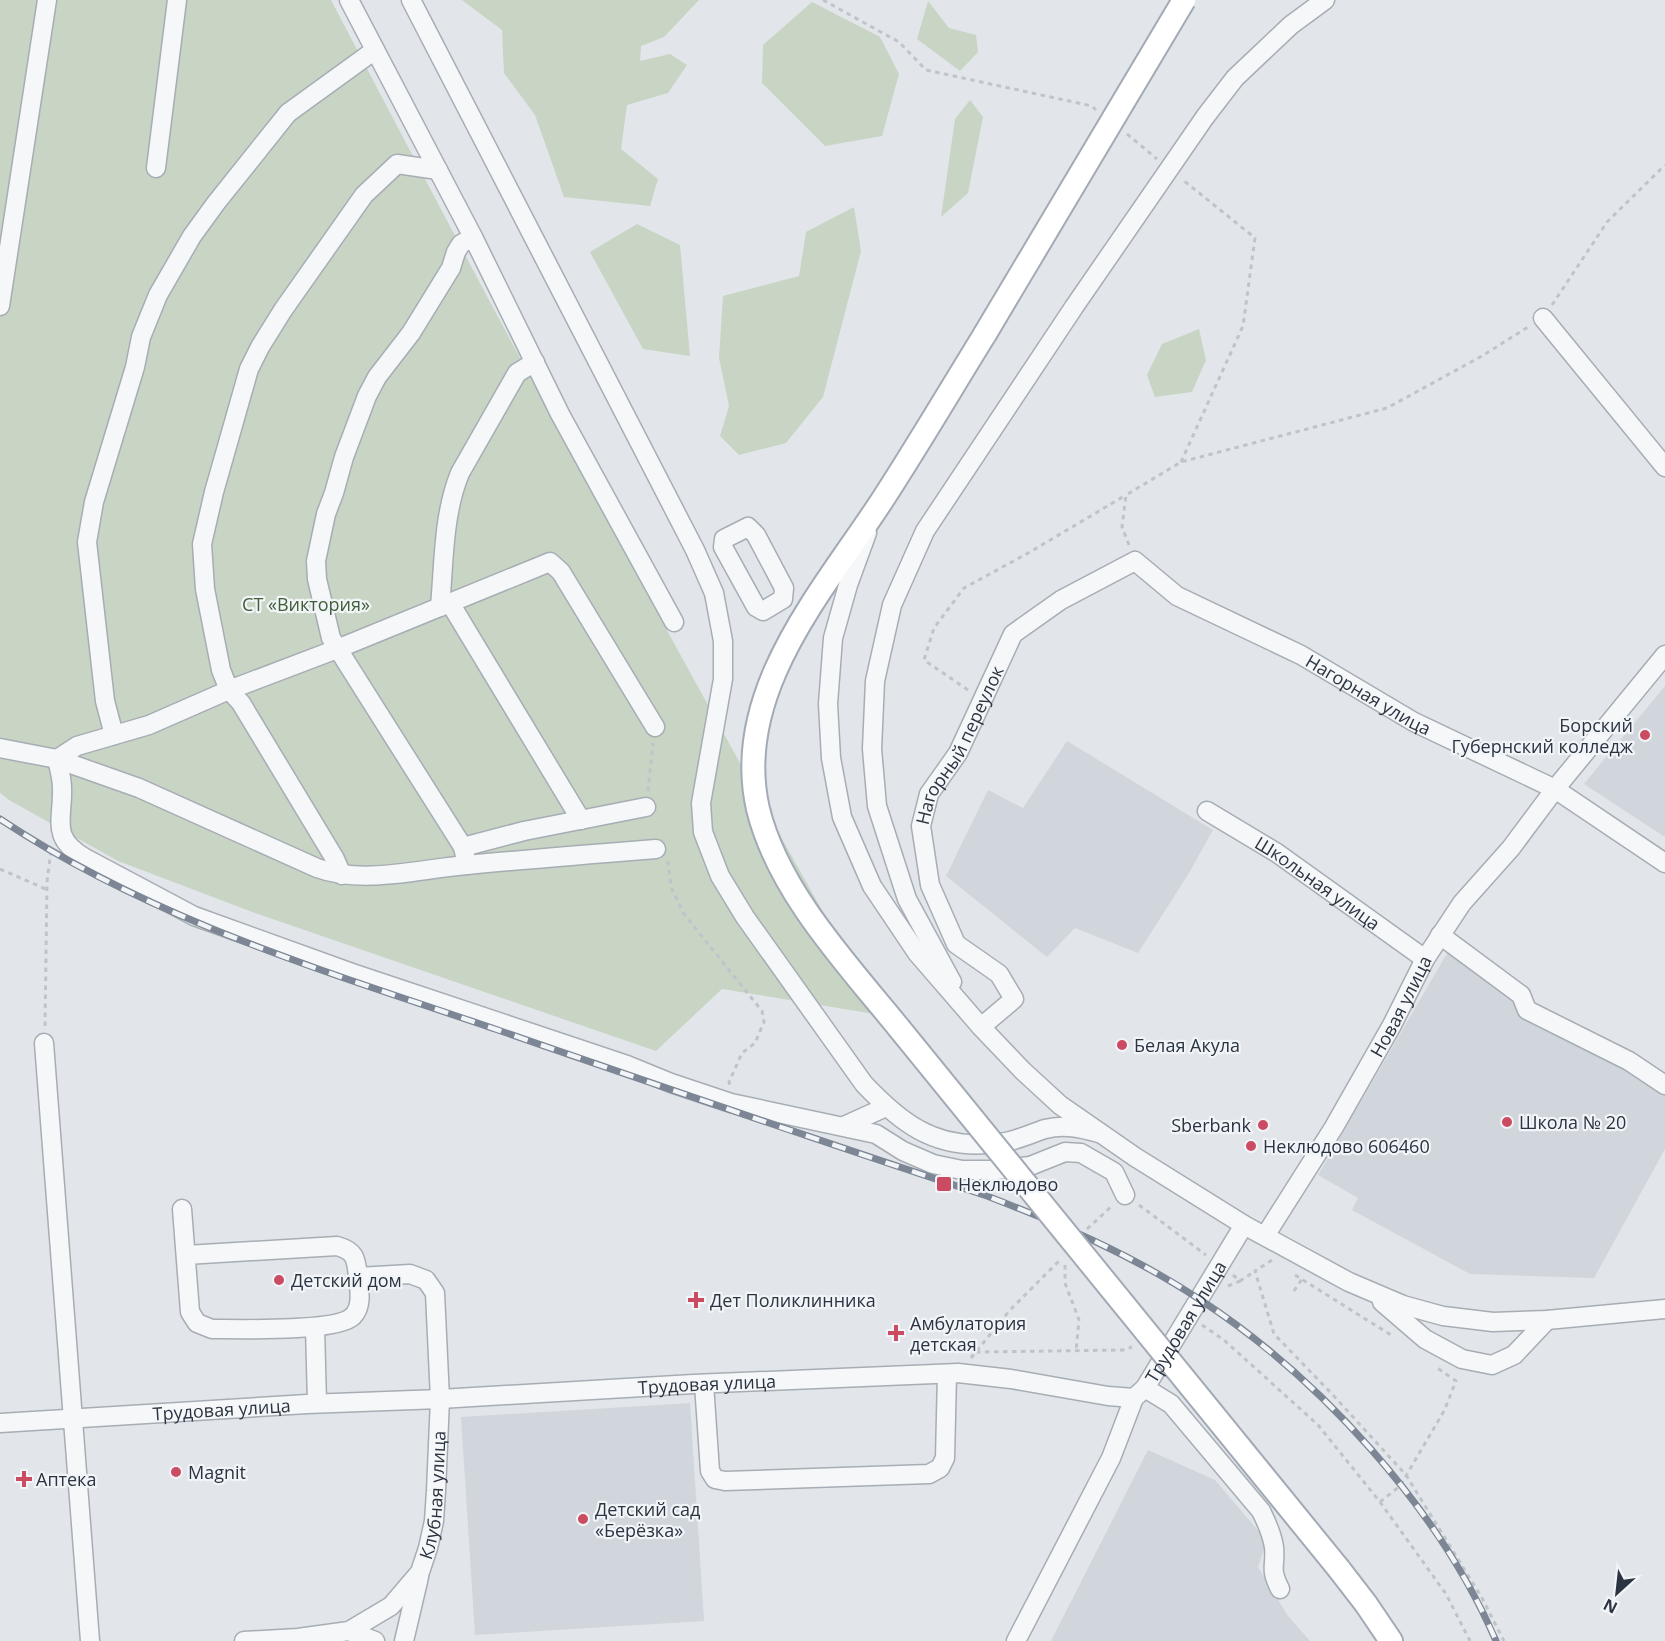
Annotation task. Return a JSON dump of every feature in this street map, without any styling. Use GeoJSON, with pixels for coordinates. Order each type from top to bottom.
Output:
{"type":"FeatureCollection","features":[{"type":"Feature","properties":{"kind":"main road"},"geometry":{"type":"LineString","coordinates":[[1184,0],[985,334],[883,500],[817,597],[788,645],[769,688],[758,725],[753,762],[758,809],[776,859],[807,911],[899,1028],[1339,1569],[1391,1641]]}},
{"type":"Feature","properties":{"kind":"street"},"geometry":{"type":"LineString","coordinates":[[0,306],[46,0]]}},
{"type":"Feature","properties":{"kind":"street"},"geometry":{"type":"LineString","coordinates":[[156,168],[177,0]]}},
{"type":"Feature","properties":{"kind":"street"},"geometry":{"type":"LineString","coordinates":[[349,0],[473,237],[560,414],[674,622]]}},
{"type":"Feature","properties":{"kind":"street"},"geometry":{"type":"LineString","coordinates":[[411,0],[714,593],[723,641],[723,679],[701,802],[703,832],[720,876],[745,917],[864,1084],[886,1107],[907,1123],[935,1139],[967,1146],[1009,1142],[1047,1128],[1074,1126],[1099,1133]]}},
{"type":"Feature","properties":{"kind":"street"},"geometry":{"type":"LineString","coordinates":[[966,1009],[907,899],[877,806],[872,749],[875,681],[892,605],[925,531],[1205,117],[1235,78],[1291,25],[1324,0]]}},
{"type":"Feature","properties":{"kind":"street"},"geometry":{"type":"LineString","coordinates":[[114,735],[105,701],[87,542],[94,502],[135,367],[141,337],[158,295],[192,236],[288,113],[375,50]]}},
{"type":"Feature","properties":{"kind":"street"},"geometry":{"type":"LineString","coordinates":[[342,875],[324,839],[241,703],[229,690],[221,670],[205,589],[202,544],[211,503],[249,369],[283,309],[364,195],[396,164],[438,170]]}},
{"type":"Feature","properties":{"kind":"street"},"geometry":{"type":"LineString","coordinates":[[465,856],[331,638],[317,579],[316,561],[326,514],[367,396],[377,377],[411,333],[451,268],[456,252],[462,244],[473,237]]}},
{"type":"Feature","properties":{"kind":"street"},"geometry":{"type":"LineString","coordinates":[[1543,318],[1665,467]]}},
{"type":"Feature","properties":{"kind":"street"},"geometry":{"type":"LineString","coordinates":[[535,362],[517,373],[460,473],[454,488],[450,510],[445,605],[581,820]]}},
{"type":"Feature","properties":{"kind":"street"},"geometry":{"type":"LineString","coordinates":[[883,500],[857,557],[833,638],[828,704],[831,758],[842,817],[872,886],[917,953],[981,1027],[1023,1071],[1060,1105],[1099,1133],[1244,1225],[1370,1292],[1403,1305],[1443,1316],[1493,1322],[1547,1320],[1665,1309]]}},
{"type":"Feature","properties":{"kind":"street","name":"Нагорный переулок"},"geometry":{"type":"LineString","coordinates":[[981,1027],[1014,999],[999,974],[956,944],[930,885],[921,826],[929,794],[958,753],[1013,634],[1061,600],[1135,561]]}},
{"type":"Feature","properties":{"kind":"street","name":"Нагорная улица"},"geometry":{"type":"LineString","coordinates":[[1135,561],[1177,596],[1301,655],[1414,722],[1555,789],[1665,863]]}},
{"type":"Feature","properties":{"kind":"street"},"geometry":{"type":"LineString","coordinates":[[57,759],[77,746],[149,725],[229,690],[337,649],[550,562],[561,572],[655,727]]}},
{"type":"Feature","properties":{"kind":"street"},"geometry":{"type":"LineString","coordinates":[[714,593],[739,578]]}},
{"type":"Feature","properties":{"kind":"street","name":"Новая улица"},"geometry":{"type":"LineString","coordinates":[[1265,1236],[1334,1127],[1392,1025],[1425,959],[1462,903],[1511,848],[1555,789],[1665,655]]}},
{"type":"Feature","properties":{"kind":"street"},"geometry":{"type":"LineString","coordinates":[[0,748],[57,759],[139,788],[316,868],[342,875],[380,875],[465,856],[524,831],[646,807]]}},
{"type":"Feature","properties":{"kind":"street"},"geometry":{"type":"LineString","coordinates":[[57,759],[62,788],[60,832],[64,841],[76,852],[194,916],[352,973],[627,1065],[671,1083],[731,1103],[876,1134],[903,1151],[933,1164],[962,1170],[996,1170],[1030,1166],[1065,1152],[1081,1153],[1114,1172],[1125,1195]]}},
{"type":"Feature","properties":{"kind":"street","name":"Школьная улица"},"geometry":{"type":"LineString","coordinates":[[1207,811],[1277,853],[1425,959]]}},
{"type":"Feature","properties":{"kind":"street"},"geometry":{"type":"LineString","coordinates":[[465,856],[656,849]]}},
{"type":"Feature","properties":{"kind":"street"},"geometry":{"type":"LineString","coordinates":[[1440,935],[1521,995],[1527,1010],[1629,1061],[1665,1085]]}},
{"type":"Feature","properties":{"kind":"street"},"geometry":{"type":"LineString","coordinates":[[44,1043],[90,1641]]}},
{"type":"Feature","properties":{"kind":"street"},"geometry":{"type":"LineString","coordinates":[[844,1126],[886,1107]]}},
{"type":"Feature","properties":{"kind":"street"},"geometry":{"type":"LineString","coordinates":[[1114,1172],[1135,1157]]}},
{"type":"Feature","properties":{"kind":"street"},"geometry":{"type":"LineString","coordinates":[[182,1209],[190,1312],[197,1323],[212,1329],[315,1327],[342,1323],[354,1316],[360,1301],[356,1258],[347,1249],[337,1245],[186,1255]]}},
{"type":"Feature","properties":{"kind":"street","name":"Трудовая улица"},"geometry":{"type":"LineString","coordinates":[[0,1423],[316,1403],[952,1374],[1011,1379],[1108,1396],[1139,1393],[1200,1299],[1244,1225]]}},
{"type":"Feature","properties":{"kind":"street","name":"Клубная улица"},"geometry":{"type":"LineString","coordinates":[[244,1641],[298,1638],[349,1631],[391,1606],[420,1572],[434,1521],[440,1399],[435,1293],[426,1280],[410,1274],[358,1277]]}},
{"type":"Feature","properties":{"kind":"street"},"geometry":{"type":"LineString","coordinates":[[1370,1292],[1425,1339],[1462,1359],[1492,1365],[1514,1355],[1547,1320]]}},
{"type":"Feature","properties":{"kind":"street"},"geometry":{"type":"LineString","coordinates":[[315,1327],[316,1403]]}},
{"type":"Feature","properties":{"kind":"street"},"geometry":{"type":"LineString","coordinates":[[704,1384],[710,1471],[715,1479],[725,1481],[929,1474],[940,1468],[945,1458],[952,1374]]}},
{"type":"Feature","properties":{"kind":"street"},"geometry":{"type":"LineString","coordinates":[[1016,1641],[1111,1458],[1139,1393],[1171,1404],[1261,1511],[1270,1529],[1274,1550],[1272,1574],[1280,1589]]}},
{"type":"Feature","properties":{"kind":"street"},"geometry":{"type":"LineString","coordinates":[[404,1641],[420,1572]]}},
{"type":"Feature","properties":{"kind":"street"},"geometry":{"type":"LineString","coordinates":[[349,1631],[375,1641]]}},
{"type":"Feature","properties":{"kind":"path"},"geometry":{"type":"LineString","coordinates":[[823,0],[899,42],[926,70],[1092,106],[1101,113]]}},
{"type":"Feature","properties":{"kind":"path"},"geometry":{"type":"LineString","coordinates":[[1119,128],[1164,165]]}},
{"type":"Feature","properties":{"kind":"path"},"geometry":{"type":"LineString","coordinates":[[983,699],[924,660],[934,628],[964,588],[1030,552],[1181,462],[1387,408],[1482,356],[1543,318],[1607,222],[1665,165]]}},
{"type":"Feature","properties":{"kind":"path"},"geometry":{"type":"LineString","coordinates":[[1181,462],[1244,326],[1255,238],[1182,179]]}},
{"type":"Feature","properties":{"kind":"path"},"geometry":{"type":"LineString","coordinates":[[1126,495],[1122,527],[1135,561]]}},
{"type":"Feature","properties":{"kind":"path"},"geometry":{"type":"LineString","coordinates":[[44,1043],[48,859],[60,832]]}},
{"type":"Feature","properties":{"kind":"path"},"geometry":{"type":"LineString","coordinates":[[656,849],[667,856],[670,886],[684,914],[762,1011],[764,1022],[755,1043],[742,1053],[729,1082],[731,1103]]}},
{"type":"Feature","properties":{"kind":"path"},"geometry":{"type":"LineString","coordinates":[[0,869],[48,890]]}},
{"type":"Feature","properties":{"kind":"path"},"geometry":{"type":"LineString","coordinates":[[1082,1235],[1125,1195],[1240,1281]]}},
{"type":"Feature","properties":{"kind":"path"},"geometry":{"type":"LineString","coordinates":[[952,1374],[1066,1253],[1065,1283],[1078,1320],[1076,1351]]}},
{"type":"Feature","properties":{"kind":"path"},"geometry":{"type":"LineString","coordinates":[[1200,1299],[1240,1281],[1273,1260]]}},
{"type":"Feature","properties":{"kind":"path"},"geometry":{"type":"LineString","coordinates":[[1255,1271],[1274,1334],[1406,1475],[1482,1598],[1504,1641]]}},
{"type":"Feature","properties":{"kind":"path"},"geometry":{"type":"LineString","coordinates":[[1292,1273],[1398,1340]]}},
{"type":"Feature","properties":{"kind":"path"},"geometry":{"type":"LineString","coordinates":[[1294,1290],[1302,1279]]}},
{"type":"Feature","properties":{"kind":"path"},"geometry":{"type":"LineString","coordinates":[[1189,1316],[1224,1340],[1318,1425],[1380,1502],[1446,1594],[1470,1641]]}},
{"type":"Feature","properties":{"kind":"path"},"geometry":{"type":"LineString","coordinates":[[975,1352],[1123,1350],[1133,1346]]}},
{"type":"Feature","properties":{"kind":"path"},"geometry":{"type":"LineString","coordinates":[[1380,1502],[1400,1486],[1444,1411],[1456,1381],[1437,1367]]}},
{"type":"Feature","properties":{"kind":"shaded area","name":"Борский Губернский колледж"},"geometry":{"type":"Polygon","coordinates":[[[1665,686],[1665,837],[1584,784],[1665,686]]]}},
{"type":"Feature","properties":{"kind":"shaded area"},"geometry":{"type":"Polygon","coordinates":[[[1067,741],[1213,830],[1189,873],[1138,953],[1075,928],[1047,957],[946,876],[988,790],[1023,808],[1067,741]]]}},
{"type":"Feature","properties":{"kind":"shaded area","name":"Школа № 20"},"geometry":{"type":"Polygon","coordinates":[[[1449,950],[1665,1095],[1665,1149],[1594,1278],[1470,1274],[1352,1210],[1358,1198],[1318,1175],[1449,950]]]}},
{"type":"Feature","properties":{"kind":"shaded area","name":"Детский сад «Берёзка»"},"geometry":{"type":"Polygon","coordinates":[[[690,1403],[704,1621],[475,1635],[461,1417],[690,1403]]]}},
{"type":"Feature","properties":{"kind":"shaded area"},"geometry":{"type":"Polygon","coordinates":[[[1148,1450],[1215,1480],[1267,1541],[1258,1567],[1288,1616],[1310,1641],[1051,1641],[1148,1450]]]}},
{"type":"Feature","properties":{"kind":"green space","name":"СТ «Виктория»"},"geometry":{"type":"Polygon","coordinates":[[[0,0],[331,0],[602,510],[881,1015],[722,989],[656,1051],[255,913],[118,861],[0,793],[0,0]]]}},
{"type":"Feature","properties":{"kind":"green space"},"geometry":{"type":"Polygon","coordinates":[[[462,0],[699,0],[664,37],[641,46],[640,61],[670,54],[687,65],[668,93],[627,105],[621,149],[658,179],[650,206],[564,197],[535,115],[504,73],[502,30],[462,0]]]}},
{"type":"Feature","properties":{"kind":"green space"},"geometry":{"type":"Polygon","coordinates":[[[928,1],[949,28],[976,35],[978,52],[960,71],[917,39],[928,1]]]}},
{"type":"Feature","properties":{"kind":"green space"},"geometry":{"type":"Polygon","coordinates":[[[812,2],[880,37],[899,74],[882,136],[825,146],[762,83],[763,45],[812,2]]]}},
{"type":"Feature","properties":{"kind":"green space"},"geometry":{"type":"Polygon","coordinates":[[[970,100],[983,117],[968,193],[941,217],[955,119],[970,100]]]}},
{"type":"Feature","properties":{"kind":"green space"},"geometry":{"type":"Polygon","coordinates":[[[854,207],[861,251],[823,397],[786,443],[739,455],[720,436],[729,406],[719,358],[723,296],[799,276],[806,232],[854,207]]]}},
{"type":"Feature","properties":{"kind":"green space"},"geometry":{"type":"Polygon","coordinates":[[[637,224],[680,245],[690,356],[643,349],[590,252],[637,224]]]}},
{"type":"Feature","properties":{"kind":"green space"},"geometry":{"type":"Polygon","coordinates":[[[1199,329],[1206,360],[1192,392],[1155,397],[1147,375],[1162,344],[1199,329]]]}},
{"type":"Feature","properties":{"kind":"railway"},"geometry":{"type":"LineString","coordinates":[[0,819],[118,887],[242,941],[803,1135],[987,1196],[1068,1229],[1148,1268],[1199,1299],[1244,1331],[1331,1406],[1409,1495],[1442,1542],[1472,1591],[1496,1641]]}},
{"type":"Feature","properties":{"kind":"place","name":"Борский Губернский колледж"},"geometry":{"type":"Point","coordinates":[1645,735]}},
{"type":"Feature","properties":{"kind":"place","name":"Белая Акула"},"geometry":{"type":"Point","coordinates":[1122,1045]}},
{"type":"Feature","properties":{"kind":"place","name":"Школа № 20"},"geometry":{"type":"Point","coordinates":[1507,1122]}},
{"type":"Feature","properties":{"kind":"place","name":"Sberbank"},"geometry":{"type":"Point","coordinates":[1263,1125]}},
{"type":"Feature","properties":{"kind":"place","name":"Неклюдово 606460"},"geometry":{"type":"Point","coordinates":[1251,1146]}},
{"type":"Feature","properties":{"kind":"place","name":"Неклюдово"},"geometry":{"type":"Point","coordinates":[944,1184]}},
{"type":"Feature","properties":{"kind":"place","name":"Детский дом"},"geometry":{"type":"Point","coordinates":[279,1280]}},
{"type":"Feature","properties":{"kind":"place","name":"Дет Поликлинника"},"geometry":{"type":"Point","coordinates":[696,1300]}},
{"type":"Feature","properties":{"kind":"place","name":"Амбулатория детская"},"geometry":{"type":"Point","coordinates":[896,1333]}},
{"type":"Feature","properties":{"kind":"place","name":"Magnit"},"geometry":{"type":"Point","coordinates":[176,1472]}},
{"type":"Feature","properties":{"kind":"place","name":"Аптека"},"geometry":{"type":"Point","coordinates":[24,1479]}},
{"type":"Feature","properties":{"kind":"place","name":"Детский сад «Берёзка»"},"geometry":{"type":"Point","coordinates":[583,1519]}}]}
